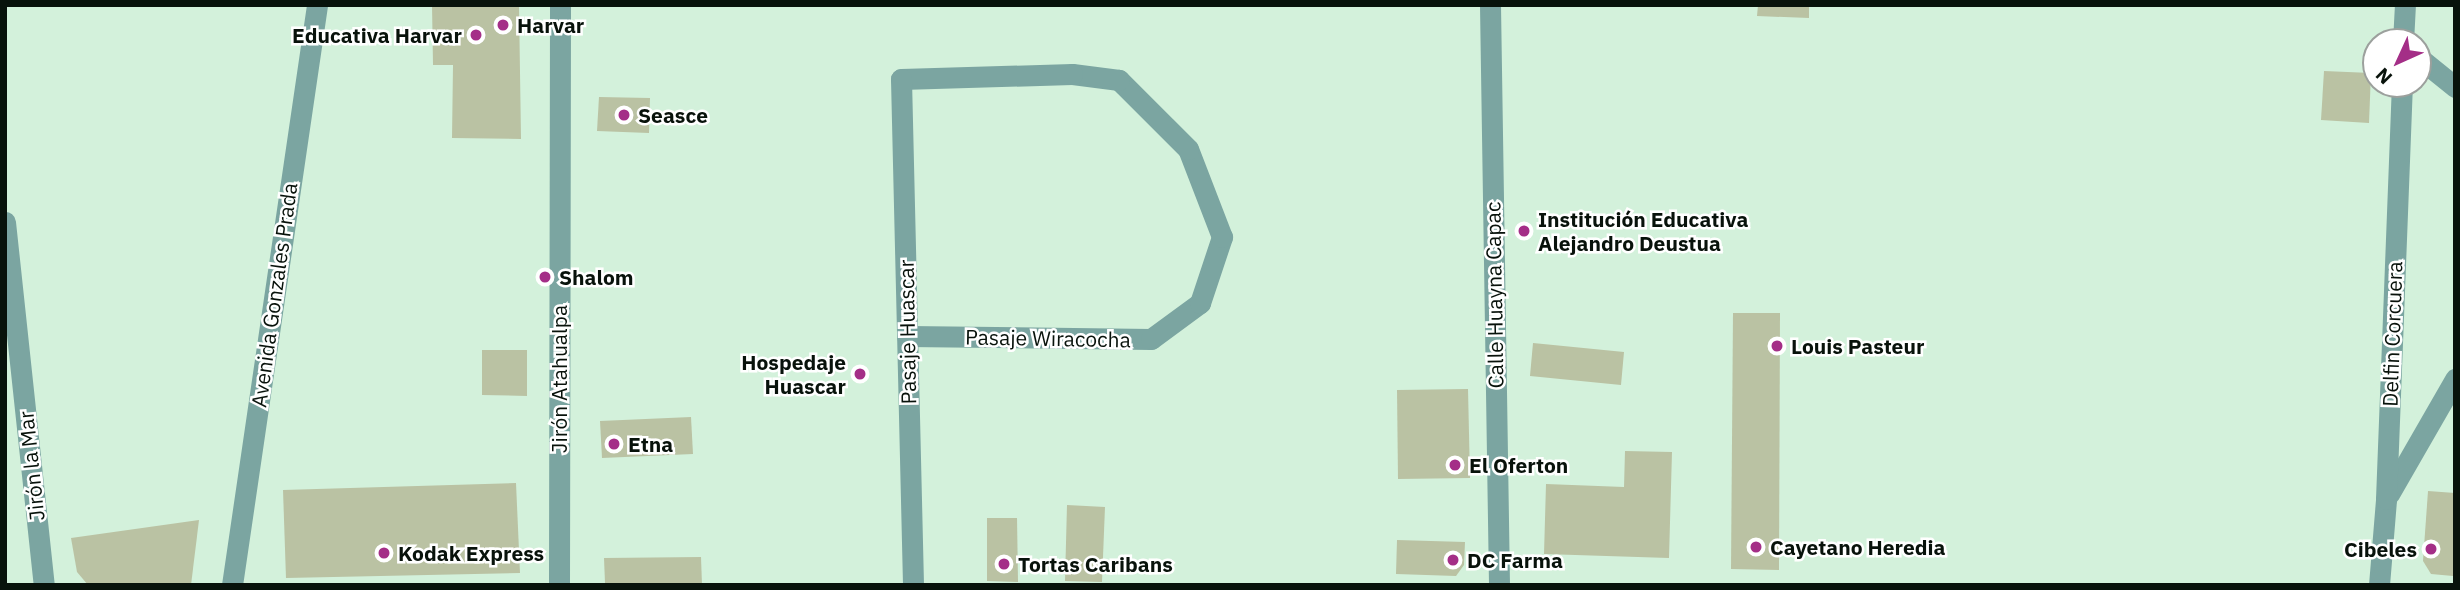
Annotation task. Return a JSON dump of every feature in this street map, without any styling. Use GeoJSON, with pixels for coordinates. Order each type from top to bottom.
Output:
{"type":"FeatureCollection","features":[{"type":"Feature","properties":{"kind":"street","name":"Avenida Gonzales Prada"},"geometry":{"type":"LineString","coordinates":[[232,585],[317,5]]}},
{"type":"Feature","properties":{"kind":"street","name":"Jirón Atahualpa"},"geometry":{"type":"LineString","coordinates":[[559,585],[560,5]]}},
{"type":"Feature","properties":{"kind":"street","name":"Calle Huayna Capac"},"geometry":{"type":"LineString","coordinates":[[1490,5],[1499,585]]}},
{"type":"Feature","properties":{"kind":"street"},"geometry":{"type":"LineString","coordinates":[[2404,28],[2405,5]]}},
{"type":"Feature","properties":{"kind":"street"},"geometry":{"type":"LineString","coordinates":[[2432,68],[2455,87]]}},
{"type":"Feature","properties":{"kind":"street","name":"Pasaje Wiracocha"},"geometry":{"type":"LineString","coordinates":[[901,79],[1072,74],[1119,80],[1188,149],[1222,237],[1200,303],[1151,339],[907,336]]}},
{"type":"Feature","properties":{"kind":"street","name":"Pasaje Huascar"},"geometry":{"type":"LineString","coordinates":[[901,79],[913,585]]}},
{"type":"Feature","properties":{"kind":"street","name":"Delfin Corcuera"},"geometry":{"type":"LineString","coordinates":[[2379,585],[2386,499],[2401,98]]}},
{"type":"Feature","properties":{"kind":"street","name":"Jirón la Mar"},"geometry":{"type":"LineString","coordinates":[[5,222],[10,319],[44,585]]}},
{"type":"Feature","properties":{"kind":"street"},"geometry":{"type":"LineString","coordinates":[[2386,499],[2455,379]]}},
{"type":"Feature","properties":{"kind":"building"},"geometry":{"type":"Polygon","coordinates":[[[432,5],[519,5],[521,139],[452,138],[453,65],[433,65],[432,5]]]}},
{"type":"Feature","properties":{"kind":"building"},"geometry":{"type":"Polygon","coordinates":[[[1758,5],[1809,5],[1809,18],[1757,16],[1758,5]]]}},
{"type":"Feature","properties":{"kind":"building"},"geometry":{"type":"Polygon","coordinates":[[[2324,71],[2362,73],[2362,98],[2370,98],[2369,123],[2321,120],[2324,71]]]}},
{"type":"Feature","properties":{"kind":"building","name":"Seasce"},"geometry":{"type":"Polygon","coordinates":[[[599,97],[650,98],[649,133],[597,131],[599,97]]]}},
{"type":"Feature","properties":{"kind":"building"},"geometry":{"type":"Polygon","coordinates":[[[1733,313],[1780,313],[1779,570],[1731,569],[1733,313]]]}},
{"type":"Feature","properties":{"kind":"building"},"geometry":{"type":"Polygon","coordinates":[[[1533,343],[1624,352],[1621,385],[1530,376],[1533,343]]]}},
{"type":"Feature","properties":{"kind":"building"},"geometry":{"type":"Polygon","coordinates":[[[482,350],[527,350],[527,396],[482,395],[482,350]]]}},
{"type":"Feature","properties":{"kind":"building"},"geometry":{"type":"Polygon","coordinates":[[[1468,389],[1470,478],[1398,479],[1397,390],[1468,389]]]}},
{"type":"Feature","properties":{"kind":"building"},"geometry":{"type":"Polygon","coordinates":[[[691,417],[693,454],[602,458],[600,421],[691,417]]]}},
{"type":"Feature","properties":{"kind":"building"},"geometry":{"type":"Polygon","coordinates":[[[1625,451],[1672,452],[1669,558],[1544,554],[1546,484],[1624,487],[1625,451]]]}},
{"type":"Feature","properties":{"kind":"building"},"geometry":{"type":"Polygon","coordinates":[[[516,483],[520,573],[286,578],[283,490],[516,483]]]}},
{"type":"Feature","properties":{"kind":"building"},"geometry":{"type":"Polygon","coordinates":[[[2428,491],[2455,493],[2453,576],[2431,574],[2423,561],[2428,491]]]}},
{"type":"Feature","properties":{"kind":"building"},"geometry":{"type":"Polygon","coordinates":[[[1067,505],[1105,507],[1102,582],[1065,581],[1067,505]]]}},
{"type":"Feature","properties":{"kind":"building"},"geometry":{"type":"Polygon","coordinates":[[[987,518],[1017,518],[1018,582],[987,581],[987,518]]]}},
{"type":"Feature","properties":{"kind":"building"},"geometry":{"type":"Polygon","coordinates":[[[199,520],[191,585],[88,585],[77,572],[71,538],[199,520]]]}},
{"type":"Feature","properties":{"kind":"building"},"geometry":{"type":"Polygon","coordinates":[[[1397,540],[1465,542],[1464,565],[1456,576],[1396,574],[1397,540]]]}},
{"type":"Feature","properties":{"kind":"building"},"geometry":{"type":"Polygon","coordinates":[[[701,557],[702,585],[605,583],[604,558],[701,557]]]}},
{"type":"Feature","properties":{"kind":"place","name":"Harvar"},"geometry":{"type":"Point","coordinates":[503,25]}},
{"type":"Feature","properties":{"kind":"place","name":"Educativa Harvar"},"geometry":{"type":"Point","coordinates":[476,35]}},
{"type":"Feature","properties":{"kind":"place","name":"Seasce"},"geometry":{"type":"Point","coordinates":[624,115]}},
{"type":"Feature","properties":{"kind":"place","name":"Institución Educativa Alejandro Deustua"},"geometry":{"type":"Point","coordinates":[1524,231]}},
{"type":"Feature","properties":{"kind":"place","name":"Shalom"},"geometry":{"type":"Point","coordinates":[545,277]}},
{"type":"Feature","properties":{"kind":"place","name":"Louis Pasteur"},"geometry":{"type":"Point","coordinates":[1777,346]}},
{"type":"Feature","properties":{"kind":"place","name":"Hospedaje Huascar"},"geometry":{"type":"Point","coordinates":[860,374]}},
{"type":"Feature","properties":{"kind":"place","name":"Etna"},"geometry":{"type":"Point","coordinates":[614,444]}},
{"type":"Feature","properties":{"kind":"place","name":"El Oferton"},"geometry":{"type":"Point","coordinates":[1455,465]}},
{"type":"Feature","properties":{"kind":"place","name":"Cayetano Heredia"},"geometry":{"type":"Point","coordinates":[1756,547]}},
{"type":"Feature","properties":{"kind":"place","name":"Cibeles"},"geometry":{"type":"Point","coordinates":[2431,549]}},
{"type":"Feature","properties":{"kind":"place","name":"Kodak Express"},"geometry":{"type":"Point","coordinates":[384,553]}},
{"type":"Feature","properties":{"kind":"place","name":"DC Farma"},"geometry":{"type":"Point","coordinates":[1453,560]}},
{"type":"Feature","properties":{"kind":"place","name":"Tortas Caribans"},"geometry":{"type":"Point","coordinates":[1004,564]}}]}
